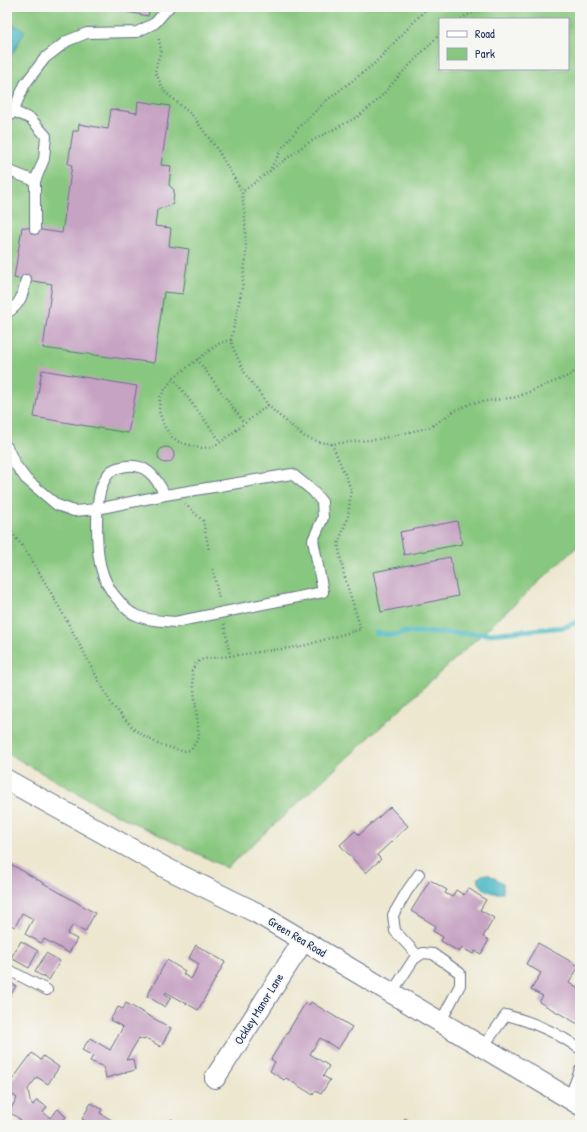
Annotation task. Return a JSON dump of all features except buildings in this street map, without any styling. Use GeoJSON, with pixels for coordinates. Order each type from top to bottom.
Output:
{"type":"FeatureCollection","features":[{"type":"Feature","properties":{"kind":"street","name":"Green Rea Road"},"geometry":{"type":"LineString","coordinates":[[7,780],[166,868],[257,913],[574,1102]]}},
{"type":"Feature","properties":{"kind":"street","name":"Ockley Manor Lane"},"geometry":{"type":"LineString","coordinates":[[215,1078],[303,941]]}},
{"type":"Feature","properties":{"kind":"lane"},"geometry":{"type":"LineString","coordinates":[[35,229],[34,181],[44,159],[46,136],[31,119],[10,115],[25,84],[45,58],[67,41],[87,33],[137,32],[155,23],[169,7]]}},
{"type":"Feature","properties":{"kind":"lane"},"geometry":{"type":"LineString","coordinates":[[7,170],[34,181]]}},
{"type":"Feature","properties":{"kind":"lane"},"geometry":{"type":"LineString","coordinates":[[7,313],[13,309],[22,296],[26,280]]}},
{"type":"Feature","properties":{"kind":"lane"},"geometry":{"type":"LineString","coordinates":[[7,447],[15,464],[26,479],[57,505],[74,511],[97,509],[292,474],[313,491],[322,502],[323,518],[312,540],[323,592],[175,622],[152,620],[136,616],[112,594],[104,580],[98,554],[97,509],[102,485],[109,472],[116,468],[132,464],[147,470],[158,482],[165,496]]}},
{"type":"Feature","properties":{"kind":"lane"},"geometry":{"type":"LineString","coordinates":[[418,956],[395,931],[393,915],[406,891],[419,874]]}},
{"type":"Feature","properties":{"kind":"lane"},"geometry":{"type":"LineString","coordinates":[[391,994],[414,959],[423,953],[433,954],[460,973],[460,985],[440,1023]]}},
{"type":"Feature","properties":{"kind":"lane"},"geometry":{"type":"LineString","coordinates":[[7,969],[47,990]]}},
{"type":"Feature","properties":{"kind":"lane"},"geometry":{"type":"LineString","coordinates":[[482,1048],[506,1015],[523,1019],[568,1040],[580,1049]]}},
{"type":"Feature","properties":{"kind":"lane"},"geometry":{"type":"LineString","coordinates":[[574,1102],[580,1070]]}},
{"type":"Feature","properties":{"kind":"path"},"geometry":{"type":"LineString","coordinates":[[270,170],[283,147],[300,126],[326,101],[374,64],[428,7]]}},
{"type":"Feature","properties":{"kind":"path"},"geometry":{"type":"LineString","coordinates":[[463,18],[491,7]]}},
{"type":"Feature","properties":{"kind":"path"},"geometry":{"type":"LineString","coordinates":[[155,23],[161,50],[155,71],[164,91],[192,116],[219,152],[242,192],[245,218],[246,256],[242,288],[231,340],[246,375],[276,414],[305,437],[319,442],[332,444],[380,439],[431,427],[454,411],[472,403],[517,397],[568,376],[580,368]]}},
{"type":"Feature","properties":{"kind":"path"},"geometry":{"type":"LineString","coordinates":[[242,192],[306,144],[359,116],[378,100],[439,35]]}},
{"type":"Feature","properties":{"kind":"path"},"geometry":{"type":"LineString","coordinates":[[231,340],[218,344],[173,378],[160,397],[159,411],[164,426],[178,442],[200,448],[212,447],[221,442],[268,405]]}},
{"type":"Feature","properties":{"kind":"path"},"geometry":{"type":"LineString","coordinates":[[197,359],[244,423]]}},
{"type":"Feature","properties":{"kind":"path"},"geometry":{"type":"LineString","coordinates":[[173,378],[221,442]]}},
{"type":"Feature","properties":{"kind":"path"},"geometry":{"type":"LineString","coordinates":[[184,502],[202,522],[209,550]]}},
{"type":"Feature","properties":{"kind":"path"},"geometry":{"type":"LineString","coordinates":[[213,568],[220,603]]}},
{"type":"Feature","properties":{"kind":"path"},"geometry":{"type":"LineString","coordinates":[[224,622],[230,656]]}},
{"type":"Feature","properties":{"kind":"green space"},"geometry":{"type":"Polygon","coordinates":[[[7,7],[580,7],[580,544],[227,868],[107,810],[7,753],[7,7]]]}},
{"type":"Feature","properties":{"kind":"water"},"geometry":{"type":"Polygon","coordinates":[[[7,21],[25,31],[7,63],[7,21]]]}},
{"type":"Feature","properties":{"kind":"water"},"geometry":{"type":"Polygon","coordinates":[[[488,874],[503,883],[503,893],[494,893],[484,889],[477,879],[482,875],[488,874]]]}},
{"type":"Feature","properties":{"kind":"waterway"},"geometry":{"type":"LineString","coordinates":[[376,633],[397,635],[403,632],[489,634],[565,627],[580,621]]}}]}
